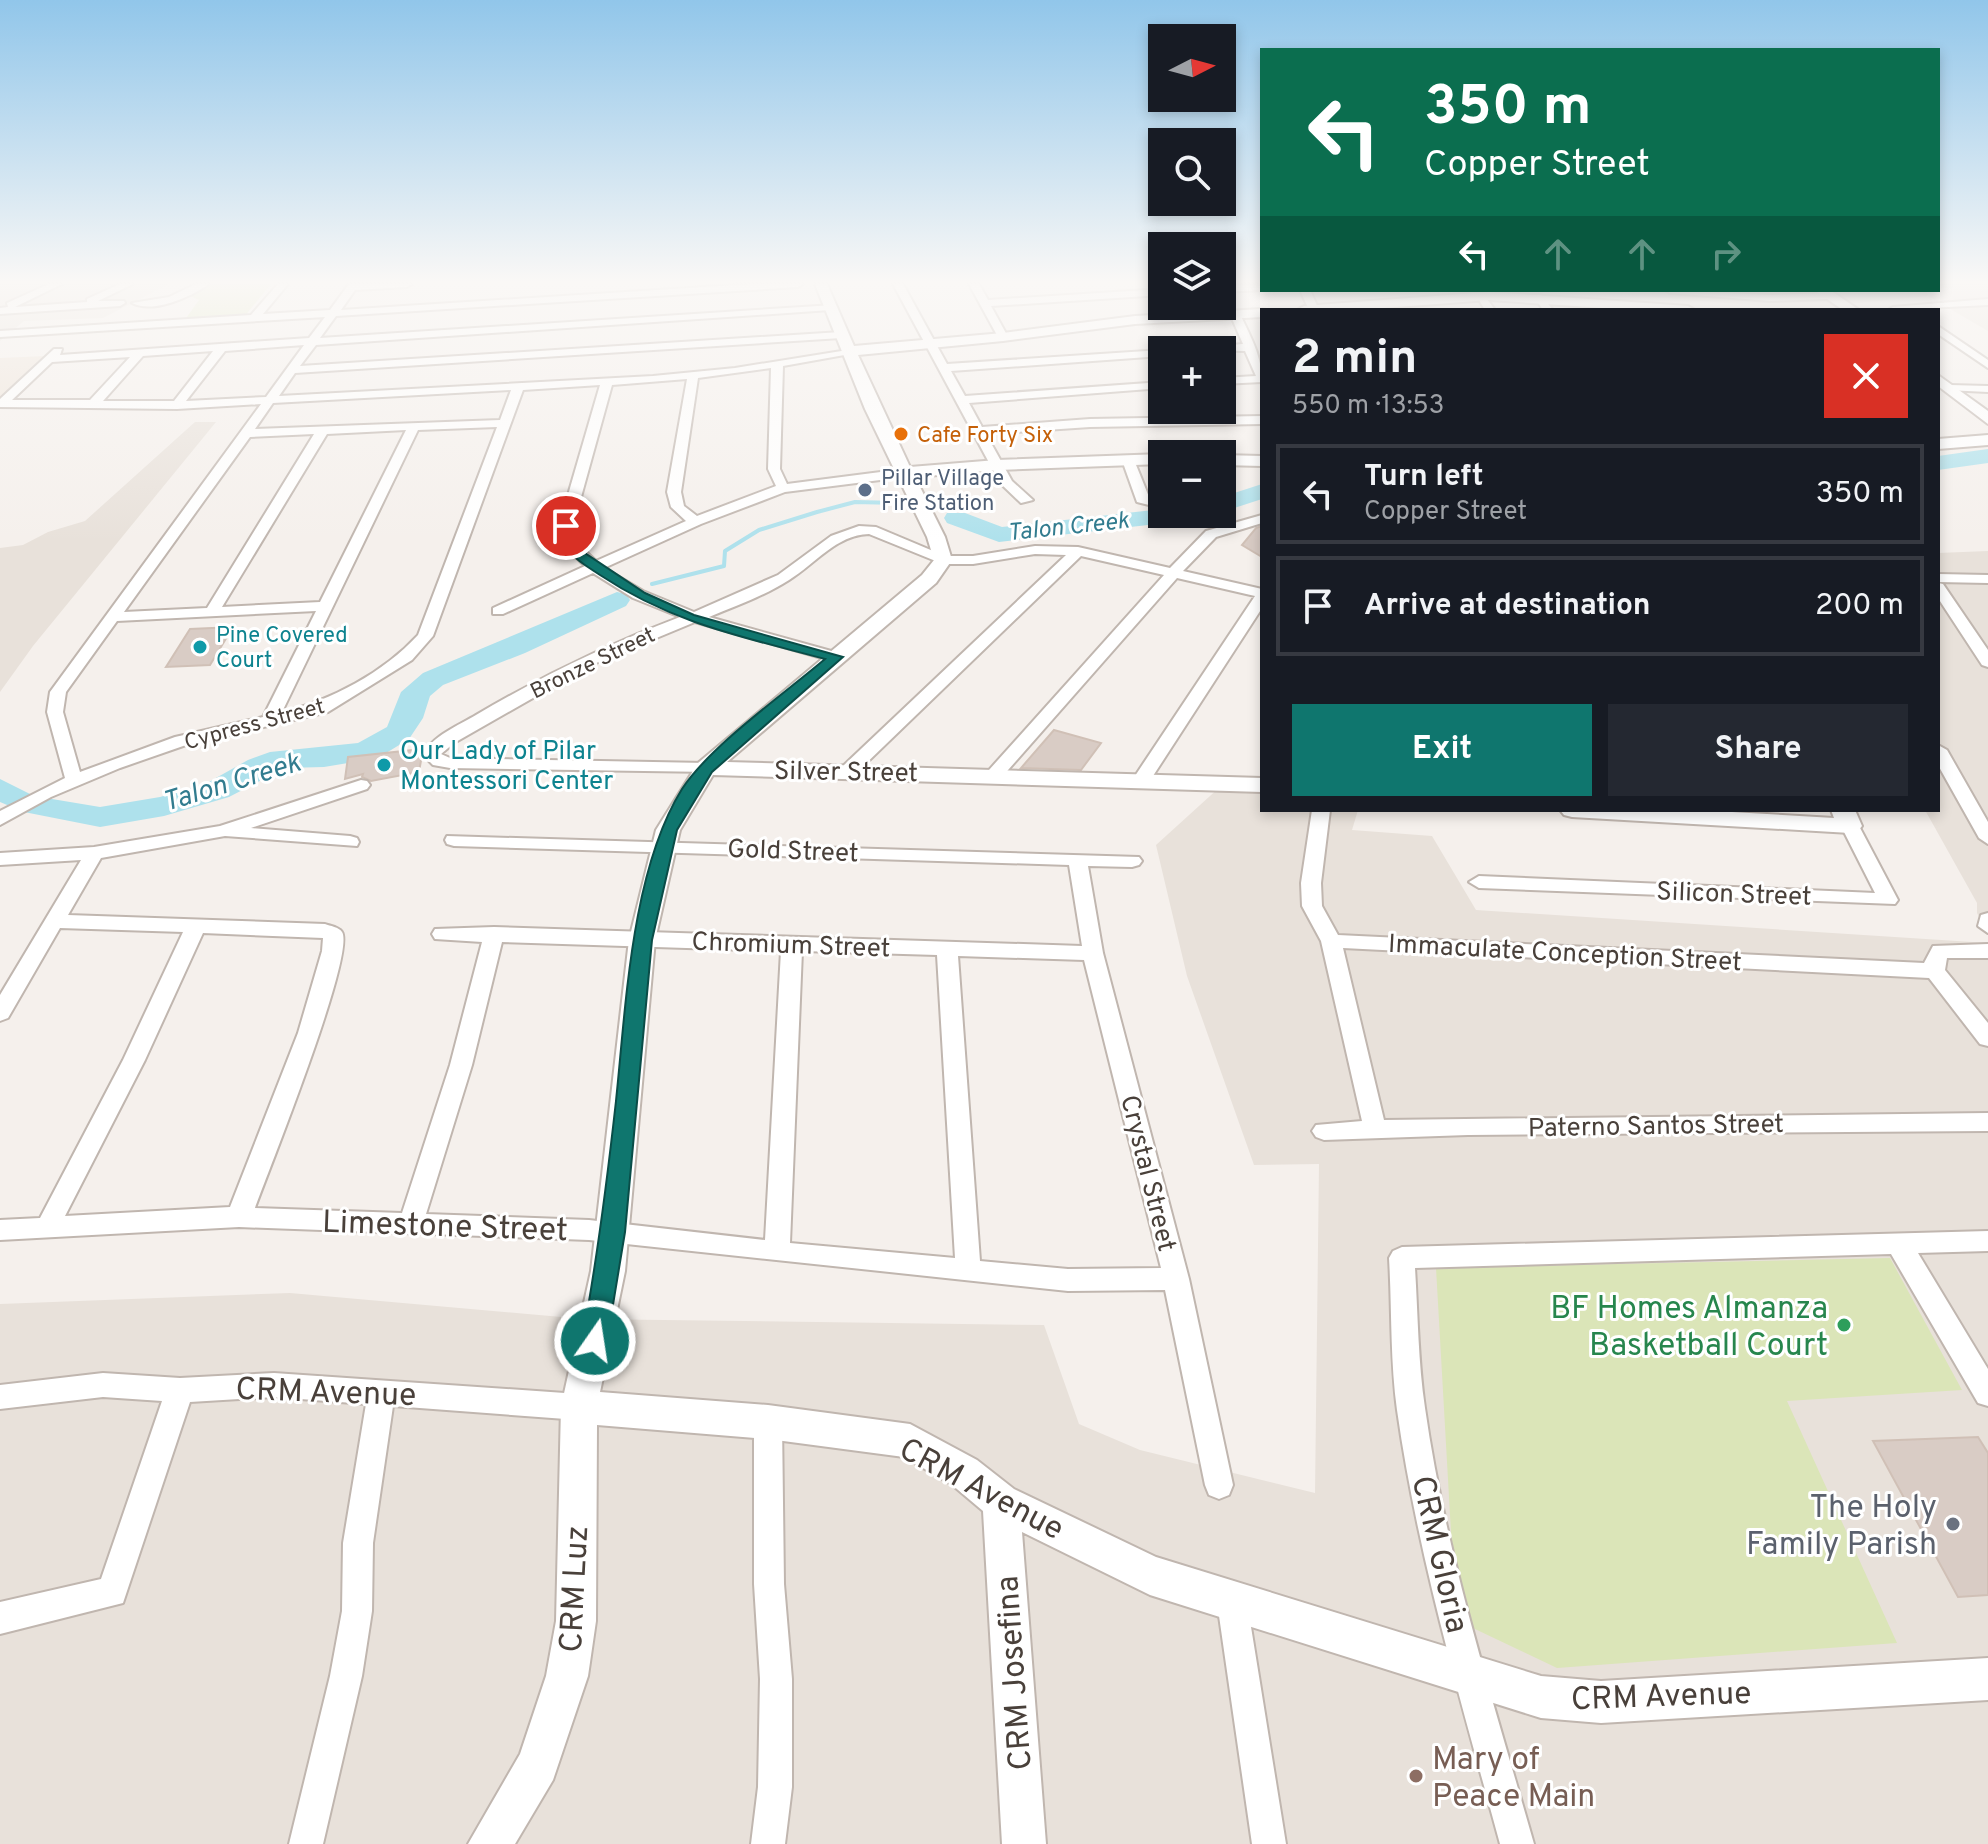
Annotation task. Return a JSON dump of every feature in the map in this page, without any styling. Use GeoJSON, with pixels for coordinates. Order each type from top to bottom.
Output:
{"type":"FeatureCollection","features":[{"type":"Feature","properties":{"kind":"street"},"geometry":{"type":"LineString","coordinates":[[1,403],[38,370]]}},
{"type":"Feature","properties":{"kind":"street"},"geometry":{"type":"LineString","coordinates":[[93,404],[124,370]]}},
{"type":"Feature","properties":{"kind":"street"},"geometry":{"type":"LineString","coordinates":[[177,405],[204,370]]}},
{"type":"Feature","properties":{"kind":"street"},"geometry":{"type":"LineString","coordinates":[[74,780],[60,735],[55,703],[58,692],[291,370]]}},
{"type":"Feature","properties":{"kind":"street"},"geometry":{"type":"LineString","coordinates":[[1,403],[177,405],[607,381],[735,370]]}},
{"type":"Feature","properties":{"kind":"street"},"geometry":{"type":"LineString","coordinates":[[777,370],[774,469],[783,488]]}},
{"type":"Feature","properties":{"kind":"street"},"geometry":{"type":"LineString","coordinates":[[858,370],[873,409],[936,537],[943,560]]}},
{"type":"Feature","properties":{"kind":"street"},"geometry":{"type":"LineString","coordinates":[[943,370],[1007,483],[1026,500]]}},
{"type":"Feature","properties":{"kind":"street"},"geometry":{"type":"LineString","coordinates":[[693,375],[674,492],[680,512],[696,521]]}},
{"type":"Feature","properties":{"kind":"street"},"geometry":{"type":"LineString","coordinates":[[1236,380],[1260,378]]}},
{"type":"Feature","properties":{"kind":"street"},"geometry":{"type":"LineString","coordinates":[[607,381],[566,526],[567,539],[574,551],[640,596],[689,618],[836,657]]}},
{"type":"Feature","properties":{"kind":"street"},"geometry":{"type":"LineString","coordinates":[[1944,384],[1988,389]]}},
{"type":"Feature","properties":{"kind":"street"},"geometry":{"type":"LineString","coordinates":[[1944,384],[1985,415]]}},
{"type":"Feature","properties":{"kind":"street","name":"Cypress Street"},"geometry":{"type":"LineString","coordinates":[[0,819],[74,780],[181,741],[322,708],[339,700],[419,646],[519,385]]}},
{"type":"Feature","properties":{"kind":"street"},"geometry":{"type":"LineString","coordinates":[[961,400],[1148,386]]}},
{"type":"Feature","properties":{"kind":"street"},"geometry":{"type":"LineString","coordinates":[[978,431],[1119,422],[1260,420]]}},
{"type":"Feature","properties":{"kind":"street"},"geometry":{"type":"LineString","coordinates":[[246,433],[504,423]]}},
{"type":"Feature","properties":{"kind":"street"},"geometry":{"type":"LineString","coordinates":[[269,721],[414,426]]}},
{"type":"Feature","properties":{"kind":"street"},"geometry":{"type":"LineString","coordinates":[[212,611],[323,430]]}},
{"type":"Feature","properties":{"kind":"street"},"geometry":{"type":"LineString","coordinates":[[1940,442],[1988,440]]}},
{"type":"Feature","properties":{"kind":"street"},"geometry":{"type":"LineString","coordinates":[[498,611],[696,521],[783,488],[997,465],[1148,459]]}},
{"type":"Feature","properties":{"kind":"street"},"geometry":{"type":"LineString","coordinates":[[1128,460],[1144,502]]}},
{"type":"Feature","properties":{"kind":"street"},"geometry":{"type":"LineString","coordinates":[[1236,460],[1260,461]]}},
{"type":"Feature","properties":{"kind":"street"},"geometry":{"type":"LineString","coordinates":[[995,774],[1211,534],[1260,520]]}},
{"type":"Feature","properties":{"kind":"street","name":"Bronze Street"},"geometry":{"type":"LineString","coordinates":[[432,755],[436,747],[448,739],[566,672],[779,580],[845,532],[859,529],[871,530],[943,560],[973,560],[1035,550],[1078,551],[1260,594]]}},
{"type":"Feature","properties":{"kind":"street"},"geometry":{"type":"LineString","coordinates":[[849,770],[1078,551]]}},
{"type":"Feature","properties":{"kind":"street","name":"CRM Luz"},"geometry":{"type":"LineString","coordinates":[[490,1844],[538,1765],[567,1676],[576,1621],[579,1407],[600,1319],[613,1232],[642,940],[668,830],[706,768],[929,579],[943,560]]}},
{"type":"Feature","properties":{"kind":"street"},"geometry":{"type":"LineString","coordinates":[[1940,578],[1988,579]]}},
{"type":"Feature","properties":{"kind":"street"},"geometry":{"type":"LineString","coordinates":[[1940,590],[1988,662]]}},
{"type":"Feature","properties":{"kind":"street"},"geometry":{"type":"LineString","coordinates":[[1142,779],[1260,598]]}},
{"type":"Feature","properties":{"kind":"street"},"geometry":{"type":"LineString","coordinates":[[113,617],[326,606]]}},
{"type":"Feature","properties":{"kind":"street"},"geometry":{"type":"LineString","coordinates":[[1940,754],[1988,838]]}},
{"type":"Feature","properties":{"kind":"street","name":"Silver Street"},"geometry":{"type":"LineString","coordinates":[[432,755],[439,761],[450,763],[849,770],[1260,785]]}},
{"type":"Feature","properties":{"kind":"street"},"geometry":{"type":"LineString","coordinates":[[0,859],[94,853],[223,831],[361,785]]}},
{"type":"Feature","properties":{"kind":"street"},"geometry":{"type":"LineString","coordinates":[[1321,812],[1311,894],[1316,917],[1331,941],[1375,1129]]}},
{"type":"Feature","properties":{"kind":"street"},"geometry":{"type":"LineString","coordinates":[[1665,812],[1847,818]]}},
{"type":"Feature","properties":{"kind":"street","name":"Silicon Street"},"geometry":{"type":"LineString","coordinates":[[1479,882],[1888,900],[1847,818]]}},
{"type":"Feature","properties":{"kind":"street"},"geometry":{"type":"LineString","coordinates":[[223,831],[350,842]]}},
{"type":"Feature","properties":{"kind":"street","name":"Gold Street"},"geometry":{"type":"LineString","coordinates":[[454,840],[1132,861]]}},
{"type":"Feature","properties":{"kind":"street"},"geometry":{"type":"LineString","coordinates":[[0,1013],[94,853]]}},
{"type":"Feature","properties":{"kind":"street","name":"Crystal Street"},"geometry":{"type":"LineString","coordinates":[[1078,860],[1093,953],[1176,1279],[1219,1485]]}},
{"type":"Feature","properties":{"kind":"street"},"geometry":{"type":"LineString","coordinates":[[52,921],[325,931],[333,934],[332,951],[309,1033],[239,1217]]}},
{"type":"Feature","properties":{"kind":"street"},"geometry":{"type":"LineString","coordinates":[[48,1226],[134,1060],[196,927]]}},
{"type":"Feature","properties":{"kind":"street","name":"Chromium Street"},"geometry":{"type":"LineString","coordinates":[[442,934],[1093,953]]}},
{"type":"Feature","properties":{"kind":"street"},"geometry":{"type":"LineString","coordinates":[[411,1223],[461,1065],[494,934]]}},
{"type":"Feature","properties":{"kind":"street","name":"Immaculate Conception Street"},"geometry":{"type":"LineString","coordinates":[[1331,941],[1935,971]]}},
{"type":"Feature","properties":{"kind":"street"},"geometry":{"type":"LineString","coordinates":[[777,1252],[792,944]]}},
{"type":"Feature","properties":{"kind":"street"},"geometry":{"type":"LineString","coordinates":[[947,948],[968,1269]]}},
{"type":"Feature","properties":{"kind":"street"},"geometry":{"type":"LineString","coordinates":[[1988,951],[1940,951],[1935,957],[1935,971],[1988,1038]]}},
{"type":"Feature","properties":{"kind":"street","name":"Paterno Santos Street"},"geometry":{"type":"LineString","coordinates":[[1324,1131],[1988,1122]]}},
{"type":"Feature","properties":{"kind":"street","name":"Limestone Street"},"geometry":{"type":"LineString","coordinates":[[0,1230],[239,1217],[411,1223],[613,1232],[777,1252],[1068,1280],[1176,1279]]}},
{"type":"Feature","properties":{"kind":"street"},"geometry":{"type":"LineString","coordinates":[[1988,1241],[1898,1243],[1988,1394]]}},
{"type":"Feature","properties":{"kind":"street","name":"CRM Gloria"},"geometry":{"type":"LineString","coordinates":[[1517,1844],[1431,1522],[1411,1408],[1402,1258],[1898,1243]]}},
{"type":"Feature","properties":{"kind":"street","name":"CRM Avenue"},"geometry":{"type":"LineString","coordinates":[[0,1397],[103,1385],[180,1390],[274,1385],[768,1422],[910,1441],[964,1472],[1001,1502],[1150,1575],[1541,1697],[1601,1702],[1988,1679]]}},
{"type":"Feature","properties":{"kind":"street"},"geometry":{"type":"LineString","coordinates":[[0,1618],[112,1592],[180,1390]]}},
{"type":"Feature","properties":{"kind":"street"},"geometry":{"type":"LineString","coordinates":[[306,1844],[346,1676],[357,1611],[358,1543],[364,1490],[382,1391]]}},
{"type":"Feature","properties":{"kind":"street"},"geometry":{"type":"LineString","coordinates":[[768,1422],[769,1584],[776,1694],[775,1787],[768,1844]]}},
{"type":"Feature","properties":{"kind":"street","name":"CRM Josefina"},"geometry":{"type":"LineString","coordinates":[[1001,1502],[1024,1844]]}},
{"type":"Feature","properties":{"kind":"street"},"geometry":{"type":"LineString","coordinates":[[1232,1602],[1269,1844]]}},
{"type":"Feature","properties":{"kind":"shaded area"},"geometry":{"type":"Polygon","coordinates":[[[0,370],[31,370],[1,399],[0,370]]]}},
{"type":"Feature","properties":{"kind":"shaded area"},"geometry":{"type":"Polygon","coordinates":[[[195,422],[216,422],[33,646],[0,692],[0,548],[23,545],[48,532],[85,521],[195,422]]]}},
{"type":"Feature","properties":{"kind":"shaded area"},"geometry":{"type":"Polygon","coordinates":[[[1988,551],[1988,934],[1977,913],[1977,903],[1926,812],[1940,812],[1940,553],[1988,551]]]}},
{"type":"Feature","properties":{"kind":"shaded area"},"geometry":{"type":"Polygon","coordinates":[[[1221,786],[1260,790],[1260,812],[1357,812],[1352,830],[1432,836],[1476,910],[1988,943],[1988,1844],[0,1844],[0,1304],[290,1293],[584,1319],[1044,1325],[1079,1424],[1140,1450],[1315,1493],[1319,1164],[1254,1165],[1187,976],[1156,845],[1221,786]]]}},
{"type":"Feature","properties":{"kind":"green space"},"geometry":{"type":"Polygon","coordinates":[[[1890,1258],[1962,1390],[1787,1401],[1897,1643],[1557,1668],[1456,1620],[1436,1268],[1890,1258]]]}},
{"type":"Feature","properties":{"kind":"building"},"geometry":{"type":"Polygon","coordinates":[[[1260,527],[1260,556],[1242,545],[1260,527]]]}},
{"type":"Feature","properties":{"kind":"building","name":"Pine Covered Court"},"geometry":{"type":"Polygon","coordinates":[[[233,627],[210,665],[166,667],[190,629],[233,627]]]}},
{"type":"Feature","properties":{"kind":"building"},"geometry":{"type":"Polygon","coordinates":[[[1054,730],[1101,743],[1081,770],[1021,768],[1054,730]]]}},
{"type":"Feature","properties":{"kind":"building","name":"Our Lady of Pilar Montessori Center"},"geometry":{"type":"Polygon","coordinates":[[[423,749],[419,772],[371,781],[362,777],[363,774],[345,779],[348,757],[423,749]]]}},
{"type":"Feature","properties":{"kind":"building","name":"The Holy Family Parish"},"geometry":{"type":"Polygon","coordinates":[[[1978,1437],[1988,1453],[1988,1595],[1958,1597],[1873,1441],[1978,1437]]]}},
{"type":"Feature","properties":{"kind":"waterway","name":"Talon Creek"},"geometry":{"type":"LineString","coordinates":[[1940,463],[1988,456]]}},
{"type":"Feature","properties":{"kind":"waterway","name":"Talon Creek"},"geometry":{"type":"LineString","coordinates":[[1236,500],[1260,492]]}},
{"type":"Feature","properties":{"kind":"waterway","name":"Talon Creek"},"geometry":{"type":"LineString","coordinates":[[652,584],[724,566],[725,551],[759,530],[855,502],[898,503]]}},
{"type":"Feature","properties":{"kind":"waterway","name":"Talon Creek"},"geometry":{"type":"LineString","coordinates":[[956,518],[999,535],[1148,518]]}},
{"type":"Feature","properties":{"kind":"waterway","name":"Talon Creek"},"geometry":{"type":"LineString","coordinates":[[36,805],[100,817],[164,806],[218,790],[259,767],[281,759],[324,758],[367,751],[398,733],[408,718],[416,692],[433,679],[515,647],[617,600]]}},
{"type":"Feature","properties":{"kind":"waterway","name":"Talon Creek"},"geometry":{"type":"LineString","coordinates":[[0,789],[20,799]]}},
{"type":"Feature","properties":{"kind":"place","name":"Cafe Forty Six"},"geometry":{"type":"Point","coordinates":[901,434]}},
{"type":"Feature","properties":{"kind":"place","name":"Pillar Village Fire Station"},"geometry":{"type":"Point","coordinates":[865,490]}},
{"type":"Feature","properties":{"kind":"place","name":"Pine Covered Court"},"geometry":{"type":"Point","coordinates":[200,647]}},
{"type":"Feature","properties":{"kind":"place","name":"Our Lady of Pilar Montessori Center"},"geometry":{"type":"Point","coordinates":[384,765]}},
{"type":"Feature","properties":{"kind":"place","name":"BF Homes Almanza Basketball Court"},"geometry":{"type":"Point","coordinates":[1844,1325]}},
{"type":"Feature","properties":{"kind":"place","name":"The Holy Family Parish"},"geometry":{"type":"Point","coordinates":[1953,1524]}},
{"type":"Feature","properties":{"kind":"place","name":"Mary of Peace Main"},"geometry":{"type":"Point","coordinates":[1416,1776]}},
{"type":"Feature","properties":{"kind":"route"},"geometry":{"type":"LineString","coordinates":[[566,526],[567,539],[574,551],[640,596],[689,618],[836,657],[706,768],[668,830],[642,940],[613,1232],[595,1341]]}}]}
